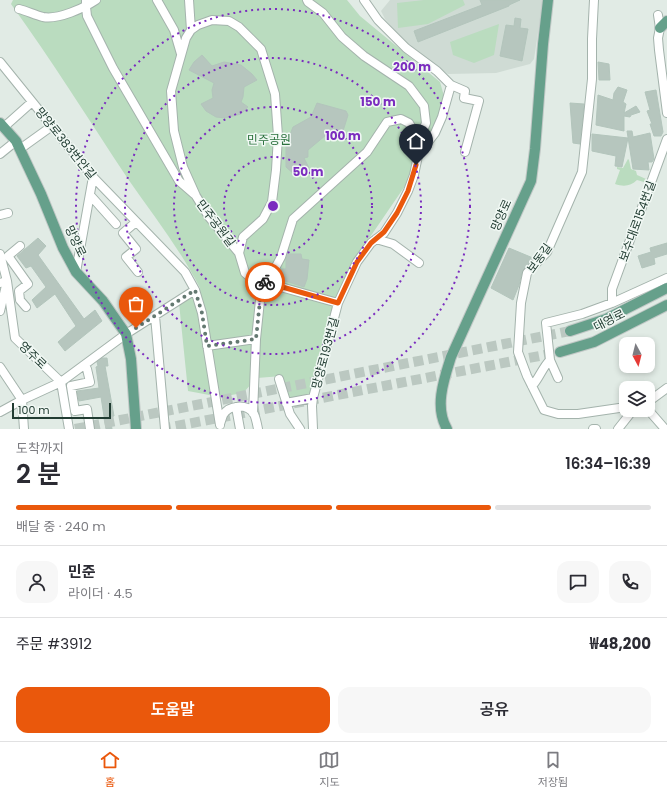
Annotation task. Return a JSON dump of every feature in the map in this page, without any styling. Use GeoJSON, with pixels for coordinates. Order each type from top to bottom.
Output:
{"type":"FeatureCollection","features":[{"type":"Feature","properties":{"kind":"main road","name":"망양로"},"geometry":{"type":"LineString","coordinates":[[447,429],[441,410],[442,385],[451,357],[531,181],[548,0]]}},
{"type":"Feature","properties":{"kind":"main road","name":"망양로"},"geometry":{"type":"LineString","coordinates":[[2,125],[18,145],[41,194],[63,248],[76,272],[103,301],[126,334],[131,359],[136,429]]}},
{"type":"Feature","properties":{"kind":"main road","name":"대영로"},"geometry":{"type":"LineString","coordinates":[[570,331],[606,319],[667,288]]}},
{"type":"Feature","properties":{"kind":"main road"},"geometry":{"type":"LineString","coordinates":[[606,319],[646,306],[667,296]]}},
{"type":"Feature","properties":{"kind":"main road","name":"대영로"},"geometry":{"type":"LineString","coordinates":[[560,352],[594,342],[667,304]]}},
{"type":"Feature","properties":{"kind":"street"},"geometry":{"type":"LineString","coordinates":[[19,9],[44,17],[53,17],[96,0]]}},
{"type":"Feature","properties":{"kind":"street"},"geometry":{"type":"LineString","coordinates":[[157,0],[174,30],[181,55]]}},
{"type":"Feature","properties":{"kind":"street","name":"민주공원길"},"geometry":{"type":"LineString","coordinates":[[189,0],[191,30]]}},
{"type":"Feature","properties":{"kind":"street","name":"망양로193번길"},"geometry":{"type":"LineString","coordinates":[[307,0],[323,13],[342,37],[364,56],[409,86],[424,106],[426,123],[420,140],[414,175],[405,196],[384,232],[371,243],[357,262],[338,303],[313,398],[313,429]]}},
{"type":"Feature","properties":{"kind":"street"},"geometry":{"type":"LineString","coordinates":[[364,0],[378,20],[406,48],[437,71],[451,85],[465,91],[464,98],[479,101],[465,152]]}},
{"type":"Feature","properties":{"kind":"street","name":"보동길"},"geometry":{"type":"LineString","coordinates":[[594,0],[592,79],[582,172],[556,233],[546,252],[527,273],[521,303],[518,352],[544,410],[558,414],[578,414],[619,408]]}},
{"type":"Feature","properties":{"kind":"street"},"geometry":{"type":"LineString","coordinates":[[86,4],[87,16],[113,68],[179,181],[196,196]]}},
{"type":"Feature","properties":{"kind":"street"},"geometry":{"type":"LineString","coordinates":[[658,15],[665,25],[658,38],[658,50],[667,113]]}},
{"type":"Feature","properties":{"kind":"street","name":"민주공원길"},"geometry":{"type":"LineString","coordinates":[[239,254],[243,237],[264,219],[272,202],[278,143],[275,94],[261,49],[239,27],[229,20],[212,20],[198,25],[191,30],[186,38],[171,91],[174,130],[183,167],[196,196],[209,216],[239,254],[245,274],[252,279],[262,281]]}},
{"type":"Feature","properties":{"kind":"street","name":"망양로383번안길"},"geometry":{"type":"LineString","coordinates":[[0,62],[93,177],[185,272],[195,290],[202,313],[220,427]]}},
{"type":"Feature","properties":{"kind":"street"},"geometry":{"type":"LineString","coordinates":[[418,156],[435,133],[442,117],[451,85]]}},
{"type":"Feature","properties":{"kind":"street"},"geometry":{"type":"LineString","coordinates":[[2,125],[32,102]]}},
{"type":"Feature","properties":{"kind":"street"},"geometry":{"type":"LineString","coordinates":[[262,281],[272,276],[281,257],[293,219],[367,152],[386,122],[401,119],[409,123],[420,140]]}},
{"type":"Feature","properties":{"kind":"street"},"geometry":{"type":"LineString","coordinates":[[0,154],[52,126]]}},
{"type":"Feature","properties":{"kind":"street","name":"보수대로154번길"},"geometry":{"type":"LineString","coordinates":[[612,303],[612,289],[667,139]]}},
{"type":"Feature","properties":{"kind":"street"},"geometry":{"type":"LineString","coordinates":[[76,272],[93,177]]}},
{"type":"Feature","properties":{"kind":"street"},"geometry":{"type":"LineString","coordinates":[[90,195],[116,224]]}},
{"type":"Feature","properties":{"kind":"street"},"geometry":{"type":"LineString","coordinates":[[136,222],[123,233],[136,249],[126,257],[138,272]]}},
{"type":"Feature","properties":{"kind":"street"},"geometry":{"type":"LineString","coordinates":[[376,239],[393,244],[419,263]]}},
{"type":"Feature","properties":{"kind":"street"},"geometry":{"type":"LineString","coordinates":[[20,246],[8,256],[28,284],[19,291],[20,300],[26,307]]}},
{"type":"Feature","properties":{"kind":"street","name":"영주로"},"geometry":{"type":"LineString","coordinates":[[0,254],[4,282],[12,306],[15,338],[61,382]]}},
{"type":"Feature","properties":{"kind":"street"},"geometry":{"type":"LineString","coordinates":[[558,378],[550,360],[546,323],[582,314],[612,303],[667,278]]}},
{"type":"Feature","properties":{"kind":"street"},"geometry":{"type":"LineString","coordinates":[[262,281],[338,303]]}},
{"type":"Feature","properties":{"kind":"street"},"geometry":{"type":"LineString","coordinates":[[258,429],[253,413],[256,339],[262,281]]}},
{"type":"Feature","properties":{"kind":"street"},"geometry":{"type":"LineString","coordinates":[[0,311],[4,282]]}},
{"type":"Feature","properties":{"kind":"street"},"geometry":{"type":"LineString","coordinates":[[0,412],[61,382],[126,334],[195,290]]}},
{"type":"Feature","properties":{"kind":"street"},"geometry":{"type":"LineString","coordinates":[[12,306],[20,300]]}},
{"type":"Feature","properties":{"kind":"street"},"geometry":{"type":"LineString","coordinates":[[155,316],[165,429]]}},
{"type":"Feature","properties":{"kind":"street"},"geometry":{"type":"LineString","coordinates":[[207,346],[256,339]]}},
{"type":"Feature","properties":{"kind":"street"},"geometry":{"type":"LineString","coordinates":[[532,386],[545,365],[550,360]]}},
{"type":"Feature","properties":{"kind":"street"},"geometry":{"type":"LineString","coordinates":[[0,367],[22,400],[24,429]]}},
{"type":"Feature","properties":{"kind":"street"},"geometry":{"type":"LineString","coordinates":[[87,369],[90,382],[71,386],[75,411],[87,409],[90,429]]}},
{"type":"Feature","properties":{"kind":"street"},"geometry":{"type":"LineString","coordinates":[[279,379],[290,414],[300,429]]}},
{"type":"Feature","properties":{"kind":"street"},"geometry":{"type":"LineString","coordinates":[[61,382],[69,429]]}},
{"type":"Feature","properties":{"kind":"street"},"geometry":{"type":"LineString","coordinates":[[655,398],[667,388]]}},
{"type":"Feature","properties":{"kind":"street"},"geometry":{"type":"LineString","coordinates":[[286,403],[313,398]]}},
{"type":"Feature","properties":{"kind":"street"},"geometry":{"type":"LineString","coordinates":[[220,427],[223,415],[236,407],[245,407],[253,413]]}},
{"type":"Feature","properties":{"kind":"street"},"geometry":{"type":"LineString","coordinates":[[236,407],[240,429]]}},
{"type":"Feature","properties":{"kind":"street"},"geometry":{"type":"LineString","coordinates":[[618,429],[627,417]]}},
{"type":"Feature","properties":{"kind":"street"},"geometry":{"type":"LineString","coordinates":[[654,417],[665,429]]}},
{"type":"Feature","properties":{"kind":"shaded area"},"geometry":{"type":"Polygon","coordinates":[[[390,0],[543,0],[534,59],[530,64],[496,73],[448,74],[403,41],[385,19],[381,11],[390,0]]]}},
{"type":"Feature","properties":{"kind":"green space","name":"민주공원"},"geometry":{"type":"Polygon","coordinates":[[[13,0],[347,0],[360,16],[440,82],[444,96],[437,122],[415,156],[407,183],[355,259],[333,305],[310,395],[288,398],[282,376],[257,378],[243,393],[220,397],[188,391],[179,303],[200,288],[175,246],[128,179],[56,69],[11,4],[13,0]]]}},
{"type":"Feature","properties":{"kind":"green space"},"geometry":{"type":"Polygon","coordinates":[[[424,0],[463,0],[465,5],[428,24],[398,28],[397,3],[424,0]]]}},
{"type":"Feature","properties":{"kind":"green space"},"geometry":{"type":"Polygon","coordinates":[[[499,24],[494,55],[474,63],[453,55],[450,42],[499,24]]]}},
{"type":"Feature","properties":{"kind":"green space"},"geometry":{"type":"Polygon","coordinates":[[[628,159],[631,169],[636,171],[637,175],[646,179],[644,182],[637,180],[632,184],[627,185],[615,184],[620,170],[617,169],[617,167],[623,168],[628,159]]]}},
{"type":"Feature","properties":{"kind":"building"},"geometry":{"type":"Polygon","coordinates":[[[480,0],[520,0],[509,6],[418,42],[414,31],[482,5],[480,0]]]}},
{"type":"Feature","properties":{"kind":"building"},"geometry":{"type":"Polygon","coordinates":[[[515,18],[521,19],[520,28],[528,29],[522,61],[500,56],[506,25],[514,26],[515,18]]]}},
{"type":"Feature","properties":{"kind":"building"},"geometry":{"type":"Polygon","coordinates":[[[202,55],[212,66],[224,62],[241,65],[257,80],[244,87],[241,102],[248,107],[241,114],[225,118],[216,117],[206,111],[201,104],[213,98],[212,90],[214,83],[189,70],[194,62],[202,55]]]}},
{"type":"Feature","properties":{"kind":"building"},"geometry":{"type":"Polygon","coordinates":[[[598,62],[609,64],[610,80],[599,80],[598,62]]]}},
{"type":"Feature","properties":{"kind":"building"},"geometry":{"type":"Polygon","coordinates":[[[618,87],[627,90],[623,102],[626,104],[624,113],[636,106],[640,112],[631,115],[630,117],[624,116],[624,131],[596,125],[598,95],[613,100],[614,93],[618,87]]]}},
{"type":"Feature","properties":{"kind":"building"},"geometry":{"type":"Polygon","coordinates":[[[656,90],[663,132],[661,136],[654,136],[650,124],[652,124],[647,111],[650,110],[645,92],[656,90]]]}},
{"type":"Feature","properties":{"kind":"building"},"geometry":{"type":"Polygon","coordinates":[[[317,103],[346,111],[348,115],[343,131],[339,136],[326,135],[308,150],[308,157],[304,158],[309,168],[304,174],[295,175],[286,167],[286,145],[293,127],[311,117],[317,103]]]}},
{"type":"Feature","properties":{"kind":"building"},"geometry":{"type":"Polygon","coordinates":[[[570,103],[584,104],[580,144],[573,143],[570,103]]]}},
{"type":"Feature","properties":{"kind":"building"},"geometry":{"type":"Polygon","coordinates":[[[627,131],[632,131],[633,137],[650,133],[654,159],[652,162],[648,162],[649,170],[633,169],[627,131]]]}},
{"type":"Feature","properties":{"kind":"building"},"geometry":{"type":"Polygon","coordinates":[[[592,134],[628,138],[622,167],[615,166],[616,156],[592,151],[592,134]]]}},
{"type":"Feature","properties":{"kind":"building"},"geometry":{"type":"Polygon","coordinates":[[[38,238],[46,246],[38,255],[84,319],[95,310],[102,321],[65,351],[58,342],[76,326],[55,294],[37,308],[32,300],[46,287],[31,266],[26,268],[17,256],[38,238]]]}},
{"type":"Feature","properties":{"kind":"building"},"geometry":{"type":"Polygon","coordinates":[[[667,243],[667,254],[654,258],[655,264],[642,268],[638,256],[651,252],[650,248],[667,243]]]}},
{"type":"Feature","properties":{"kind":"building"},"geometry":{"type":"Polygon","coordinates":[[[509,248],[533,258],[522,272],[513,300],[491,288],[509,248]]]}},
{"type":"Feature","properties":{"kind":"building"},"geometry":{"type":"Polygon","coordinates":[[[288,254],[301,254],[302,259],[309,260],[307,279],[304,287],[279,279],[281,269],[286,269],[286,259],[288,254]]]}},
{"type":"Feature","properties":{"kind":"building"},"geometry":{"type":"Polygon","coordinates":[[[102,358],[107,358],[108,366],[105,366],[114,416],[110,417],[112,429],[106,429],[101,397],[79,401],[77,391],[99,388],[96,367],[98,366],[97,362],[102,358]]]}},
{"type":"Feature","properties":{"kind":"tunnel"},"geometry":{"type":"LineString","coordinates":[[75,429],[570,331]]}},
{"type":"Feature","properties":{"kind":"tunnel"},"geometry":{"type":"LineString","coordinates":[[161,429],[560,352]]}},
{"type":"Feature","properties":{"kind":"way so far"},"geometry":{"type":"LineString","coordinates":[[136,328],[195,290],[202,313],[207,346],[256,339],[262,281],[265,282]]}},
{"type":"Feature","properties":{"kind":"route"},"geometry":{"type":"LineString","coordinates":[[265,282],[338,303],[357,262],[371,243],[384,232],[397,213],[408,191],[416,165]]}}]}
